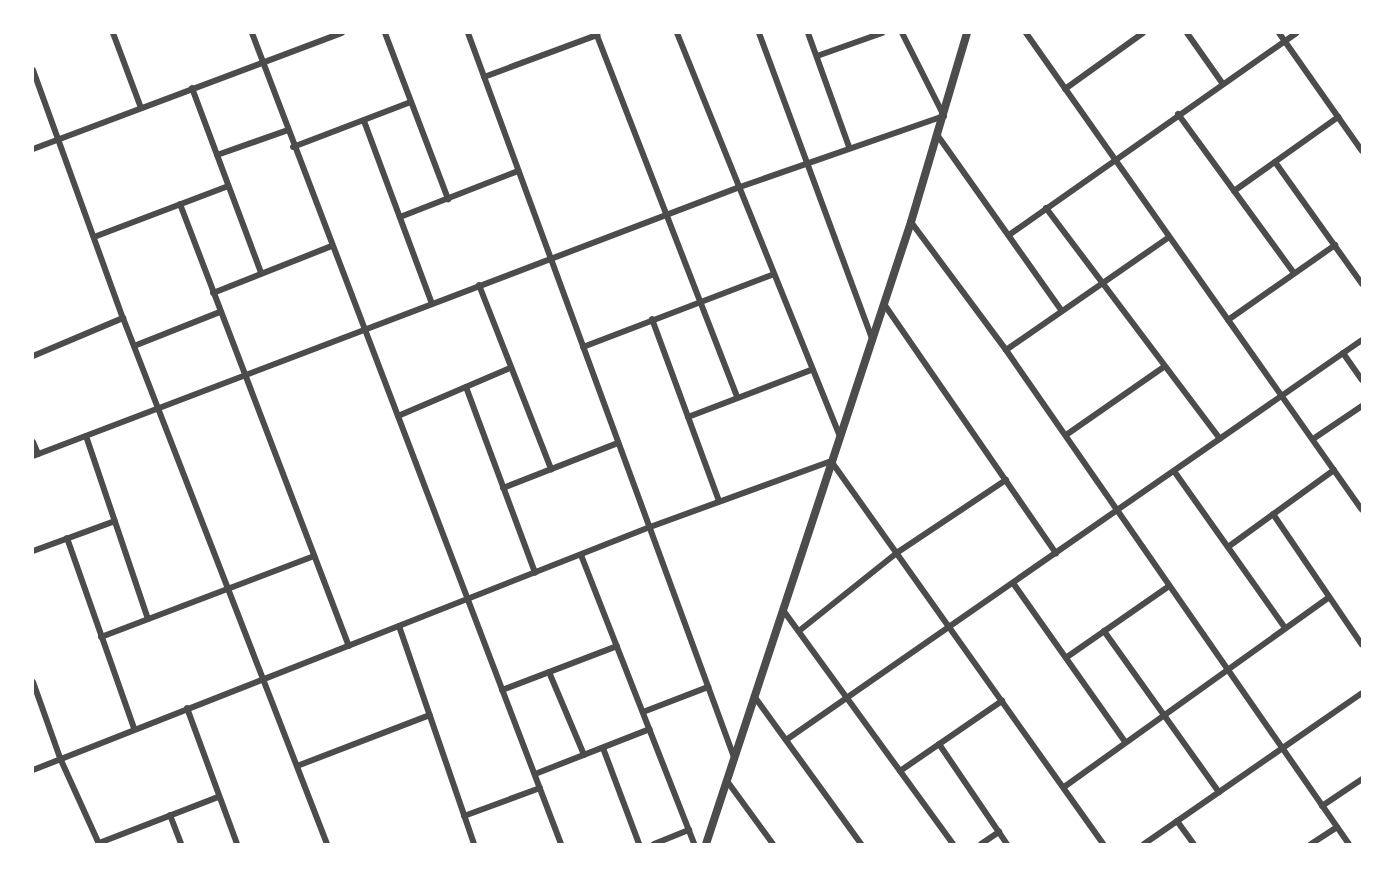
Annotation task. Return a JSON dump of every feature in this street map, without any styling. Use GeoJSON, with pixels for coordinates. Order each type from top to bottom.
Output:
{"type":"FeatureCollection","features":[{"type":"Feature","properties":{"kind":"street"},"geometry":{"type":"LineString","coordinates":[[113,33],[141,108]]}},
{"type":"Feature","properties":{"kind":"street"},"geometry":{"type":"LineString","coordinates":[[252,33],[293,147],[561,844]]}},
{"type":"Feature","properties":{"kind":"street"},"geometry":{"type":"LineString","coordinates":[[33,149],[342,33]]}},
{"type":"Feature","properties":{"kind":"street"},"geometry":{"type":"LineString","coordinates":[[385,33],[448,199]]}},
{"type":"Feature","properties":{"kind":"street"},"geometry":{"type":"LineString","coordinates":[[468,33],[734,758]]}},
{"type":"Feature","properties":{"kind":"street"},"geometry":{"type":"LineString","coordinates":[[677,33],[772,275],[840,436]]}},
{"type":"Feature","properties":{"kind":"street"},"geometry":{"type":"LineString","coordinates":[[759,33],[872,340]]}},
{"type":"Feature","properties":{"kind":"street"},"geometry":{"type":"LineString","coordinates":[[808,33],[849,147]]}},
{"type":"Feature","properties":{"kind":"street"},"geometry":{"type":"LineString","coordinates":[[817,56],[882,33]]}},
{"type":"Feature","properties":{"kind":"street"},"geometry":{"type":"LineString","coordinates":[[902,33],[944,116]]}},
{"type":"Feature","properties":{"kind":"street"},"geometry":{"type":"LineString","coordinates":[[706,844],[911,222],[967,33]]}},
{"type":"Feature","properties":{"kind":"street"},"geometry":{"type":"LineString","coordinates":[[1026,33],[1113,160],[1362,510]]}},
{"type":"Feature","properties":{"kind":"street"},"geometry":{"type":"LineString","coordinates":[[1065,89],[1143,33]]}},
{"type":"Feature","properties":{"kind":"street"},"geometry":{"type":"LineString","coordinates":[[1186,33],[1223,84]]}},
{"type":"Feature","properties":{"kind":"street"},"geometry":{"type":"LineString","coordinates":[[1279,33],[1362,151]]}},
{"type":"Feature","properties":{"kind":"street"},"geometry":{"type":"LineString","coordinates":[[1009,235],[1296,33]]}},
{"type":"Feature","properties":{"kind":"street"},"geometry":{"type":"LineString","coordinates":[[484,77],[597,34],[737,397]]}},
{"type":"Feature","properties":{"kind":"street"},"geometry":{"type":"LineString","coordinates":[[33,70],[123,318],[327,844]]}},
{"type":"Feature","properties":{"kind":"street"},"geometry":{"type":"LineString","coordinates":[[192,88],[261,273]]}},
{"type":"Feature","properties":{"kind":"street"},"geometry":{"type":"LineString","coordinates":[[293,147],[411,102]]}},
{"type":"Feature","properties":{"kind":"street"},"geometry":{"type":"LineString","coordinates":[[1178,114],[1294,273]]}},
{"type":"Feature","properties":{"kind":"street"},"geometry":{"type":"LineString","coordinates":[[33,442],[36,455],[364,328],[550,260],[805,162],[944,116]]}},
{"type":"Feature","properties":{"kind":"street"},"geometry":{"type":"LineString","coordinates":[[1234,191],[1338,117]]}},
{"type":"Feature","properties":{"kind":"street"},"geometry":{"type":"LineString","coordinates":[[364,120],[432,304]]}},
{"type":"Feature","properties":{"kind":"street"},"geometry":{"type":"LineString","coordinates":[[218,155],[288,130]]}},
{"type":"Feature","properties":{"kind":"street"},"geometry":{"type":"LineString","coordinates":[[938,136],[1062,311]]}},
{"type":"Feature","properties":{"kind":"street"},"geometry":{"type":"LineString","coordinates":[[1275,162],[1362,284]]}},
{"type":"Feature","properties":{"kind":"street"},"geometry":{"type":"LineString","coordinates":[[400,217],[518,171]]}},
{"type":"Feature","properties":{"kind":"street"},"geometry":{"type":"LineString","coordinates":[[94,237],[228,186]]}},
{"type":"Feature","properties":{"kind":"street"},"geometry":{"type":"LineString","coordinates":[[180,204],[349,646]]}},
{"type":"Feature","properties":{"kind":"street"},"geometry":{"type":"LineString","coordinates":[[1046,208],[1101,285],[1221,439]]}},
{"type":"Feature","properties":{"kind":"street"},"geometry":{"type":"LineString","coordinates":[[911,222],[1006,350],[1349,844]]}},
{"type":"Feature","properties":{"kind":"street"},"geometry":{"type":"LineString","coordinates":[[1006,350],[1168,238]]}},
{"type":"Feature","properties":{"kind":"street"},"geometry":{"type":"LineString","coordinates":[[1228,320],[1335,245]]}},
{"type":"Feature","properties":{"kind":"street"},"geometry":{"type":"LineString","coordinates":[[213,293],[332,246]]}},
{"type":"Feature","properties":{"kind":"street"},"geometry":{"type":"LineString","coordinates":[[583,346],[772,275]]}},
{"type":"Feature","properties":{"kind":"street"},"geometry":{"type":"LineString","coordinates":[[479,285],[551,470]]}},
{"type":"Feature","properties":{"kind":"street"},"geometry":{"type":"LineString","coordinates":[[884,304],[1056,553]]}},
{"type":"Feature","properties":{"kind":"street"},"geometry":{"type":"LineString","coordinates":[[134,346],[220,312]]}},
{"type":"Feature","properties":{"kind":"street"},"geometry":{"type":"LineString","coordinates":[[33,356],[123,318]]}},
{"type":"Feature","properties":{"kind":"street"},"geometry":{"type":"LineString","coordinates":[[652,319],[719,501]]}},
{"type":"Feature","properties":{"kind":"street"},"geometry":{"type":"LineString","coordinates":[[786,740],[1362,340]]}},
{"type":"Feature","properties":{"kind":"street"},"geometry":{"type":"LineString","coordinates":[[1343,353],[1362,380]]}},
{"type":"Feature","properties":{"kind":"street"},"geometry":{"type":"LineString","coordinates":[[1065,435],[1164,367]]}},
{"type":"Feature","properties":{"kind":"street"},"geometry":{"type":"LineString","coordinates":[[398,416],[510,368]]}},
{"type":"Feature","properties":{"kind":"street"},"geometry":{"type":"LineString","coordinates":[[688,417],[811,370]]}},
{"type":"Feature","properties":{"kind":"street"},"geometry":{"type":"LineString","coordinates":[[466,387],[535,573]]}},
{"type":"Feature","properties":{"kind":"street"},"geometry":{"type":"LineString","coordinates":[[1313,439],[1362,406]]}},
{"type":"Feature","properties":{"kind":"street"},"geometry":{"type":"LineString","coordinates":[[86,436],[148,618]]}},
{"type":"Feature","properties":{"kind":"street"},"geometry":{"type":"LineString","coordinates":[[503,488],[618,443]]}},
{"type":"Feature","properties":{"kind":"street"},"geometry":{"type":"LineString","coordinates":[[33,770],[134,728],[650,527],[831,461]]}},
{"type":"Feature","properties":{"kind":"street"},"geometry":{"type":"LineString","coordinates":[[831,461],[898,552],[1103,844]]}},
{"type":"Feature","properties":{"kind":"street"},"geometry":{"type":"LineString","coordinates":[[1228,547],[1334,470]]}},
{"type":"Feature","properties":{"kind":"street"},"geometry":{"type":"LineString","coordinates":[[1174,471],[1285,628]]}},
{"type":"Feature","properties":{"kind":"street"},"geometry":{"type":"LineString","coordinates":[[799,631],[898,552],[1006,480]]}},
{"type":"Feature","properties":{"kind":"street"},"geometry":{"type":"LineString","coordinates":[[1273,514],[1362,645]]}},
{"type":"Feature","properties":{"kind":"street"},"geometry":{"type":"LineString","coordinates":[[33,551],[115,521]]}},
{"type":"Feature","properties":{"kind":"street"},"geometry":{"type":"LineString","coordinates":[[67,538],[134,728]]}},
{"type":"Feature","properties":{"kind":"street"},"geometry":{"type":"LineString","coordinates":[[581,555],[694,844]]}},
{"type":"Feature","properties":{"kind":"street"},"geometry":{"type":"LineString","coordinates":[[101,637],[315,556]]}},
{"type":"Feature","properties":{"kind":"street"},"geometry":{"type":"LineString","coordinates":[[1013,583],[1125,742]]}},
{"type":"Feature","properties":{"kind":"street"},"geometry":{"type":"LineString","coordinates":[[1066,657],[1169,586]]}},
{"type":"Feature","properties":{"kind":"street"},"geometry":{"type":"LineString","coordinates":[[1064,787],[1329,597]]}},
{"type":"Feature","properties":{"kind":"street"},"geometry":{"type":"LineString","coordinates":[[783,610],[953,844]]}},
{"type":"Feature","properties":{"kind":"street"},"geometry":{"type":"LineString","coordinates":[[399,626],[474,844]]}},
{"type":"Feature","properties":{"kind":"street"},"geometry":{"type":"LineString","coordinates":[[1104,631],[1218,792]]}},
{"type":"Feature","properties":{"kind":"street"},"geometry":{"type":"LineString","coordinates":[[502,690],[617,645]]}},
{"type":"Feature","properties":{"kind":"street"},"geometry":{"type":"LineString","coordinates":[[549,672],[584,755]]}},
{"type":"Feature","properties":{"kind":"street"},"geometry":{"type":"LineString","coordinates":[[33,682],[60,758],[99,844],[218,797]]}},
{"type":"Feature","properties":{"kind":"street"},"geometry":{"type":"LineString","coordinates":[[643,712],[708,687]]}},
{"type":"Feature","properties":{"kind":"street"},"geometry":{"type":"LineString","coordinates":[[1144,844],[1362,693]]}},
{"type":"Feature","properties":{"kind":"street"},"geometry":{"type":"LineString","coordinates":[[754,696],[861,844]]}},
{"type":"Feature","properties":{"kind":"street"},"geometry":{"type":"LineString","coordinates":[[900,771],[1002,701]]}},
{"type":"Feature","properties":{"kind":"street"},"geometry":{"type":"LineString","coordinates":[[187,708],[237,844]]}},
{"type":"Feature","properties":{"kind":"street"},"geometry":{"type":"LineString","coordinates":[[297,766],[430,715]]}},
{"type":"Feature","properties":{"kind":"street"},"geometry":{"type":"LineString","coordinates":[[535,774],[650,729]]}},
{"type":"Feature","properties":{"kind":"street"},"geometry":{"type":"LineString","coordinates":[[939,744],[1007,844]]}},
{"type":"Feature","properties":{"kind":"street"},"geometry":{"type":"LineString","coordinates":[[603,748],[639,844]]}},
{"type":"Feature","properties":{"kind":"street"},"geometry":{"type":"LineString","coordinates":[[1322,806],[1362,779]]}},
{"type":"Feature","properties":{"kind":"street"},"geometry":{"type":"LineString","coordinates":[[727,781],[773,844]]}},
{"type":"Feature","properties":{"kind":"street"},"geometry":{"type":"LineString","coordinates":[[464,816],[540,788]]}},
{"type":"Feature","properties":{"kind":"street"},"geometry":{"type":"LineString","coordinates":[[170,815],[182,844]]}},
{"type":"Feature","properties":{"kind":"street"},"geometry":{"type":"LineString","coordinates":[[1177,821],[1194,844]]}},
{"type":"Feature","properties":{"kind":"street"},"geometry":{"type":"LineString","coordinates":[[1311,844],[1337,827]]}},
{"type":"Feature","properties":{"kind":"street"},"geometry":{"type":"LineString","coordinates":[[654,844],[689,830]]}},
{"type":"Feature","properties":{"kind":"street"},"geometry":{"type":"LineString","coordinates":[[981,844],[999,832]]}}]}
